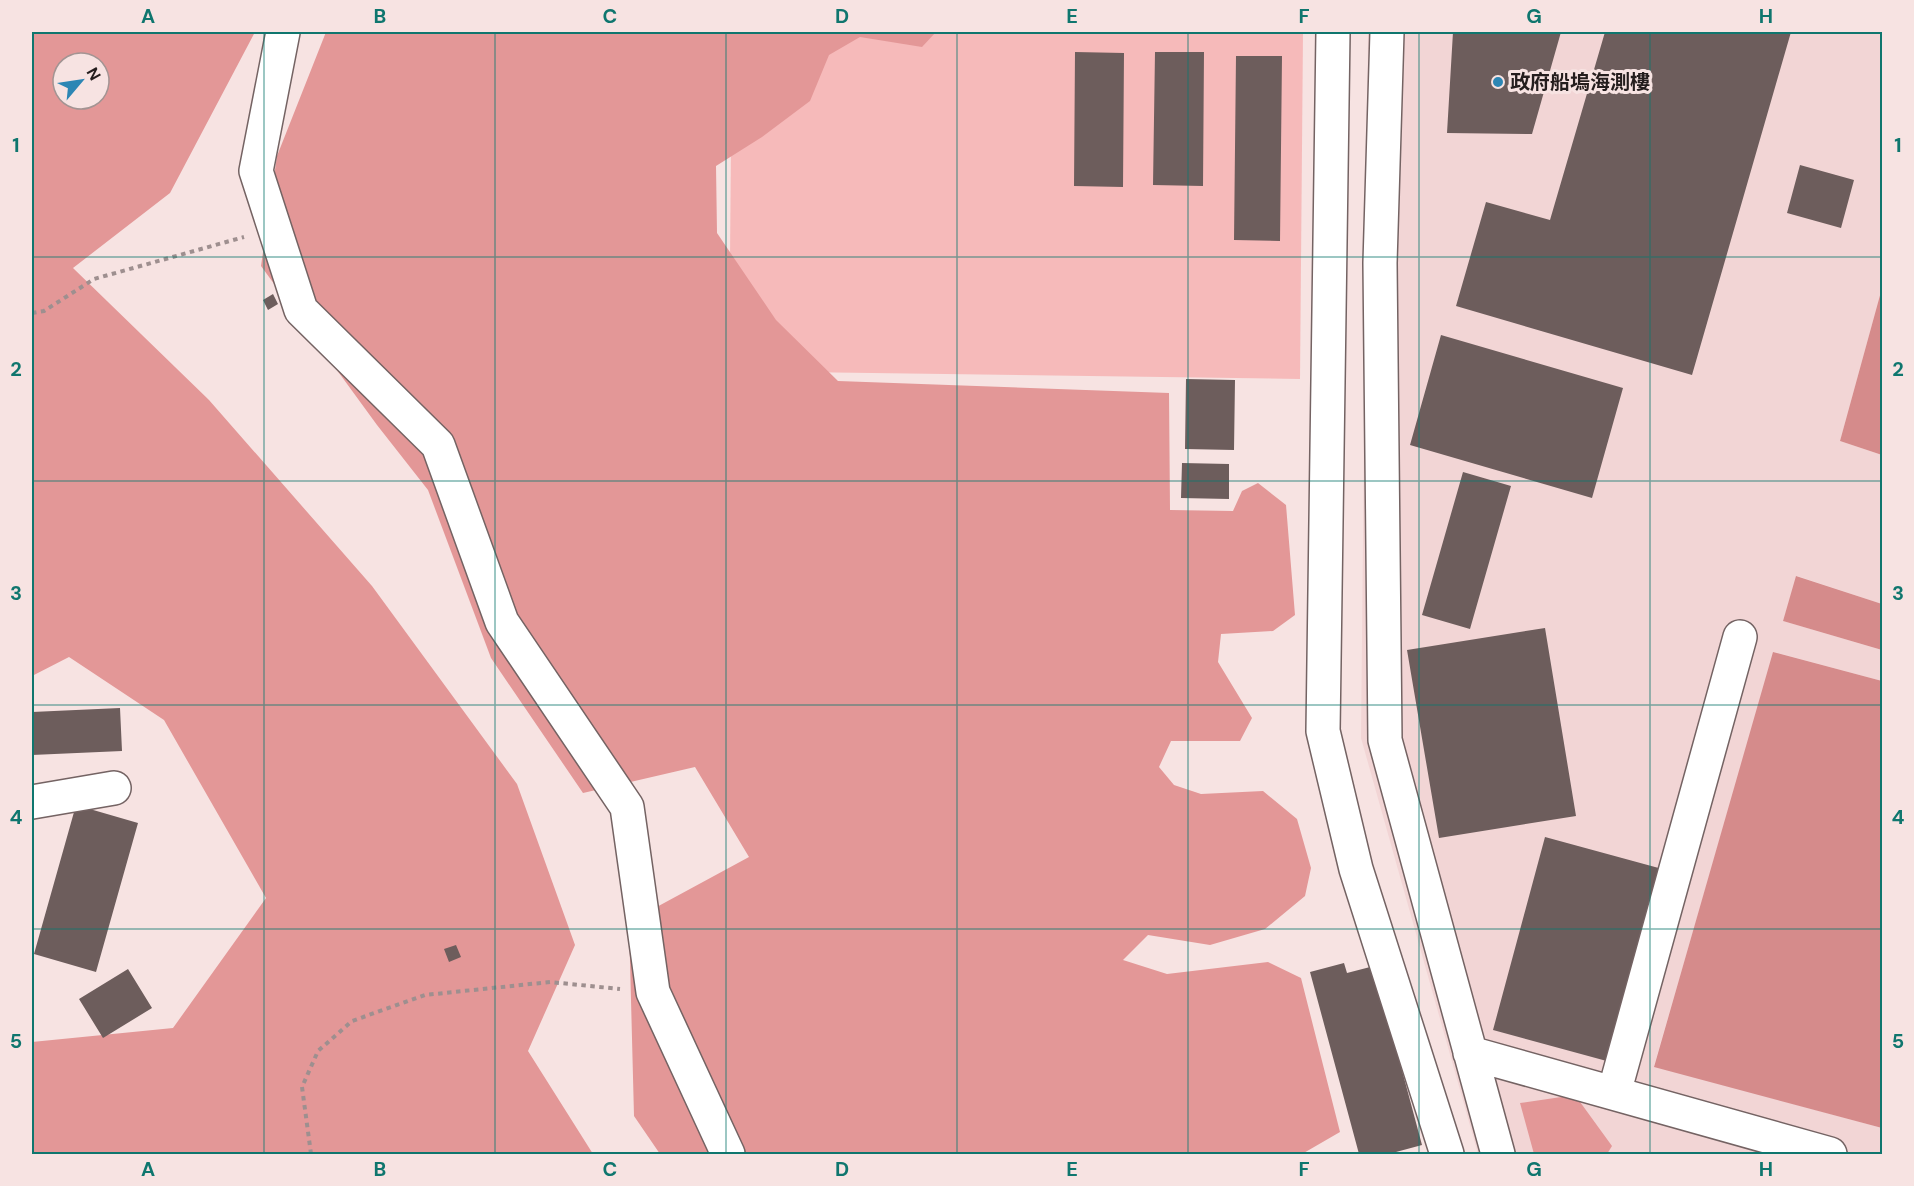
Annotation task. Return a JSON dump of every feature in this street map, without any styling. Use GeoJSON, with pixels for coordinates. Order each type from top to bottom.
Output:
{"type":"FeatureCollection","features":[{"type":"Feature","properties":{"kind":"lane"},"geometry":{"type":"LineString","coordinates":[[283,32],[256,171],[301,310],[438,445],[502,622],[627,807],[653,992],[728,1155]]}},
{"type":"Feature","properties":{"kind":"lane"},"geometry":{"type":"LineString","coordinates":[[1333,32],[1323,731],[1356,869],[1447,1155]]}},
{"type":"Feature","properties":{"kind":"lane"},"geometry":{"type":"LineString","coordinates":[[1387,32],[1380,263],[1385,740],[1498,1155]]}},
{"type":"Feature","properties":{"kind":"lane"},"geometry":{"type":"LineString","coordinates":[[1614,1093],[1740,637]]}},
{"type":"Feature","properties":{"kind":"lane"},"geometry":{"type":"LineString","coordinates":[[32,802],[114,788]]}},
{"type":"Feature","properties":{"kind":"lane"},"geometry":{"type":"LineString","coordinates":[[1470,1053],[1830,1155]]}},
{"type":"Feature","properties":{"kind":"path"},"geometry":{"type":"LineString","coordinates":[[32,313],[44,311],[94,279],[275,229]]}},
{"type":"Feature","properties":{"kind":"path"},"geometry":{"type":"LineString","coordinates":[[311,1155],[302,1087],[318,1051],[352,1021],[425,995],[550,982],[653,992]]}},
{"type":"Feature","properties":{"kind":"shaded area"},"geometry":{"type":"Polygon","coordinates":[[[32,32],[255,32],[170,193],[73,268],[209,400],[372,586],[517,784],[575,945],[528,1051],[593,1154],[32,1154],[32,1042],[173,1028],[266,898],[164,720],[69,657],[32,676],[32,32]]]}},
{"type":"Feature","properties":{"kind":"shaded area"},"geometry":{"type":"Polygon","coordinates":[[[326,32],[936,32],[922,47],[860,37],[829,55],[810,101],[762,137],[716,166],[717,233],[776,320],[838,381],[1169,393],[1170,510],[1233,511],[1242,491],[1258,483],[1286,505],[1295,615],[1273,631],[1221,634],[1218,662],[1252,718],[1240,741],[1171,741],[1159,767],[1174,785],[1201,794],[1263,791],[1297,819],[1311,868],[1305,896],[1265,929],[1210,945],[1148,935],[1123,960],[1167,974],[1268,962],[1301,978],[1340,1132],[1302,1154],[660,1154],[634,1116],[629,922],[749,857],[695,767],[583,793],[491,658],[428,490],[377,425],[261,266],[277,156],[326,32]]]}},
{"type":"Feature","properties":{"kind":"shaded area"},"geometry":{"type":"Polygon","coordinates":[[[732,32],[1303,32],[1300,379],[729,371],[732,32]]]}},
{"type":"Feature","properties":{"kind":"shaded area"},"geometry":{"type":"Polygon","coordinates":[[[1368,32],[1882,32],[1882,288],[1840,441],[1882,455],[1882,604],[1797,576],[1783,621],[1882,650],[1882,681],[1774,652],[1654,1066],[1882,1128],[1882,1154],[1478,1154],[1361,738],[1368,32]]]}},
{"type":"Feature","properties":{"kind":"shaded area"},"geometry":{"type":"Polygon","coordinates":[[[1882,288],[1882,455],[1840,441],[1882,288]]]}},
{"type":"Feature","properties":{"kind":"shaded area"},"geometry":{"type":"Polygon","coordinates":[[[1796,576],[1882,604],[1882,650],[1783,621],[1796,576]]]}},
{"type":"Feature","properties":{"kind":"shaded area"},"geometry":{"type":"Polygon","coordinates":[[[1773,652],[1882,681],[1882,1128],[1654,1067],[1773,652]]]}},
{"type":"Feature","properties":{"kind":"shaded area"},"geometry":{"type":"Polygon","coordinates":[[[1575,1095],[1612,1146],[1607,1154],[1534,1154],[1520,1103],[1575,1095]]]}},
{"type":"Feature","properties":{"kind":"building","name":"政府船塢海測樓"},"geometry":{"type":"Polygon","coordinates":[[[1453,32],[1561,32],[1532,134],[1447,133],[1453,32]]]}},
{"type":"Feature","properties":{"kind":"building"},"geometry":{"type":"Polygon","coordinates":[[[1605,32],[1791,32],[1692,375],[1456,306],[1486,202],[1550,220],[1605,32]]]}},
{"type":"Feature","properties":{"kind":"building"},"geometry":{"type":"Polygon","coordinates":[[[1075,52],[1124,53],[1123,187],[1074,186],[1075,52]]]}},
{"type":"Feature","properties":{"kind":"building"},"geometry":{"type":"Polygon","coordinates":[[[1155,52],[1204,52],[1203,186],[1153,185],[1155,52]]]}},
{"type":"Feature","properties":{"kind":"building"},"geometry":{"type":"Polygon","coordinates":[[[1236,56],[1282,56],[1280,241],[1234,240],[1236,56]]]}},
{"type":"Feature","properties":{"kind":"building"},"geometry":{"type":"Polygon","coordinates":[[[1800,165],[1854,180],[1841,228],[1787,213],[1800,165]]]}},
{"type":"Feature","properties":{"kind":"building"},"geometry":{"type":"Polygon","coordinates":[[[273,294],[278,304],[268,310],[263,300],[273,294]]]}},
{"type":"Feature","properties":{"kind":"building"},"geometry":{"type":"Polygon","coordinates":[[[1441,335],[1623,388],[1592,498],[1410,445],[1441,335]]]}},
{"type":"Feature","properties":{"kind":"building"},"geometry":{"type":"Polygon","coordinates":[[[1186,379],[1235,380],[1234,450],[1185,449],[1186,379]]]}},
{"type":"Feature","properties":{"kind":"building"},"geometry":{"type":"Polygon","coordinates":[[[1182,463],[1229,464],[1229,499],[1181,498],[1182,463]]]}},
{"type":"Feature","properties":{"kind":"building"},"geometry":{"type":"Polygon","coordinates":[[[1463,472],[1511,486],[1470,629],[1422,615],[1463,472]]]}},
{"type":"Feature","properties":{"kind":"building"},"geometry":{"type":"Polygon","coordinates":[[[1545,628],[1576,816],[1439,838],[1407,650],[1545,628]]]}},
{"type":"Feature","properties":{"kind":"building"},"geometry":{"type":"Polygon","coordinates":[[[120,708],[122,751],[32,755],[32,712],[120,708]]]}},
{"type":"Feature","properties":{"kind":"building"},"geometry":{"type":"Polygon","coordinates":[[[76,805],[138,823],[96,972],[34,954],[76,805]]]}},
{"type":"Feature","properties":{"kind":"building"},"geometry":{"type":"Polygon","coordinates":[[[1545,837],[1666,870],[1614,1063],[1493,1030],[1545,837]]]}},
{"type":"Feature","properties":{"kind":"building"},"geometry":{"type":"Polygon","coordinates":[[[456,945],[461,957],[449,962],[444,949],[456,945]]]}},
{"type":"Feature","properties":{"kind":"building"},"geometry":{"type":"Polygon","coordinates":[[[1344,963],[1347,973],[1374,966],[1422,1145],[1396,1152],[1396,1154],[1359,1154],[1310,972],[1344,963]]]}},
{"type":"Feature","properties":{"kind":"building"},"geometry":{"type":"Polygon","coordinates":[[[128,969],[152,1008],[103,1038],[79,999],[128,969]]]}},
{"type":"Feature","properties":{"kind":"place","name":"政府船塢海測樓"},"geometry":{"type":"Point","coordinates":[1498,82]}}]}
